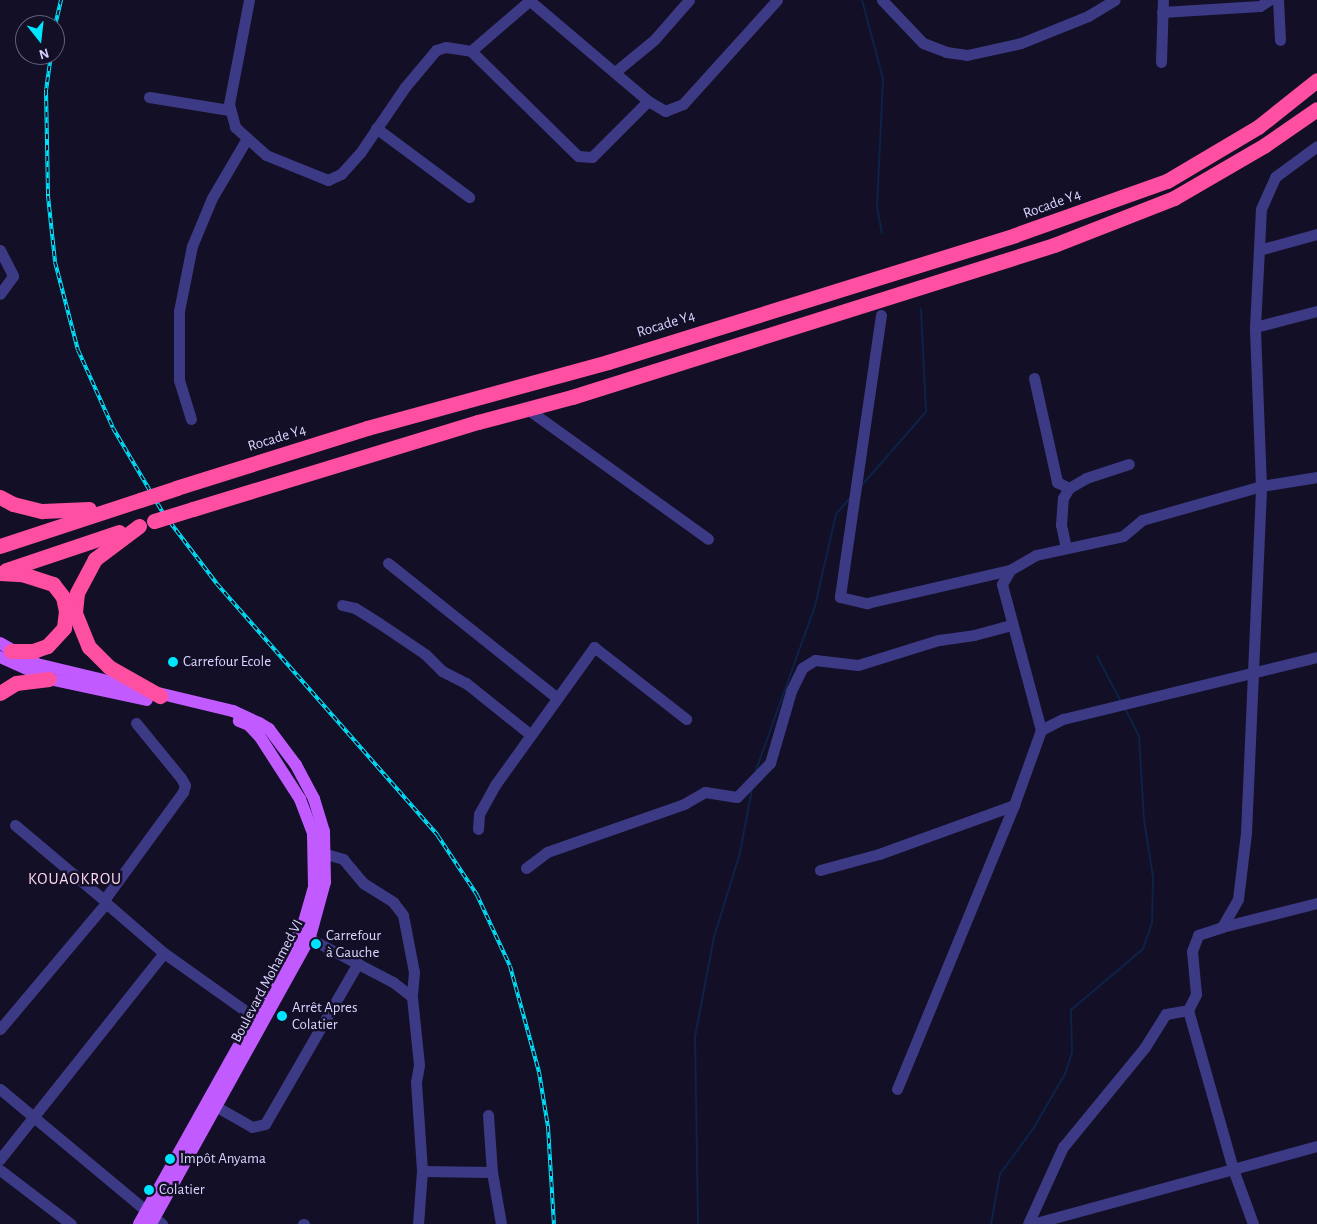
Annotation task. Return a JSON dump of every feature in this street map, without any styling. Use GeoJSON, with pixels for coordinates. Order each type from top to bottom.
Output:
{"type":"FeatureCollection","features":[{"type":"Feature","properties":{"kind":"highway","name":"Rocade Y4"},"geometry":{"type":"LineString","coordinates":[[0,546],[122,505],[367,428],[608,362],[1015,235],[1167,182],[1258,127],[1317,80]]}},
{"type":"Feature","properties":{"kind":"highway"},"geometry":{"type":"LineString","coordinates":[[0,573],[154,520],[526,408],[572,397],[1054,245],[1174,198],[1265,145],[1317,109]]}},
{"type":"Feature","properties":{"kind":"highway"},"geometry":{"type":"LineString","coordinates":[[0,497],[13,504],[42,511],[68,512],[122,505]]}},
{"type":"Feature","properties":{"kind":"highway"},"geometry":{"type":"LineString","coordinates":[[139,526],[95,559],[77,593],[75,613],[89,647],[109,667],[160,696]]}},
{"type":"Feature","properties":{"kind":"highway"},"geometry":{"type":"LineString","coordinates":[[0,573],[22,574],[53,584],[63,597],[66,611],[64,628],[46,646],[33,651],[4,650]]}},
{"type":"Feature","properties":{"kind":"highway"},"geometry":{"type":"LineString","coordinates":[[0,693],[16,682],[49,679]]}},
{"type":"Feature","properties":{"kind":"main road","name":"Boulevard Mohamed VI"},"geometry":{"type":"LineString","coordinates":[[4,650],[37,664],[160,696],[233,711],[269,729],[296,766],[314,800],[324,831],[326,854],[321,903],[217,1107],[153,1219],[138,1224]]}},
{"type":"Feature","properties":{"kind":"main road","name":"Boulevard Mohamed VI"},"geometry":{"type":"LineString","coordinates":[[4,650],[49,679],[219,714],[249,725],[278,760],[294,786],[313,833],[314,886],[305,935],[254,1017],[153,1219]]}},
{"type":"Feature","properties":{"kind":"street"},"geometry":{"type":"LineString","coordinates":[[250,0],[229,110],[235,127],[246,140],[278,161],[328,180],[341,174],[405,87],[436,50],[446,47],[471,51],[578,156],[592,157],[648,101]]}},
{"type":"Feature","properties":{"kind":"street"},"geometry":{"type":"LineString","coordinates":[[471,51],[530,0],[648,101],[665,110],[683,104],[778,0]]}},
{"type":"Feature","properties":{"kind":"street"},"geometry":{"type":"LineString","coordinates":[[615,72],[654,40],[689,0]]}},
{"type":"Feature","properties":{"kind":"street"},"geometry":{"type":"LineString","coordinates":[[882,0],[923,43],[946,52],[967,55],[1021,44],[1088,16],[1115,0]]}},
{"type":"Feature","properties":{"kind":"street"},"geometry":{"type":"LineString","coordinates":[[1161,62],[1162,6],[1260,6],[1269,0]]}},
{"type":"Feature","properties":{"kind":"street"},"geometry":{"type":"LineString","coordinates":[[1278,0],[1280,40]]}},
{"type":"Feature","properties":{"kind":"street"},"geometry":{"type":"LineString","coordinates":[[149,97],[229,110]]}},
{"type":"Feature","properties":{"kind":"street"},"geometry":{"type":"LineString","coordinates":[[376,128],[469,197]]}},
{"type":"Feature","properties":{"kind":"street"},"geometry":{"type":"LineString","coordinates":[[191,419],[179,380],[179,311],[190,255],[212,198],[246,140]]}},
{"type":"Feature","properties":{"kind":"street"},"geometry":{"type":"LineString","coordinates":[[1222,927],[1238,899],[1246,833],[1251,672],[1261,486],[1255,327],[1261,209],[1271,182],[1317,146]]}},
{"type":"Feature","properties":{"kind":"street"},"geometry":{"type":"LineString","coordinates":[[1259,250],[1317,234]]}},
{"type":"Feature","properties":{"kind":"street"},"geometry":{"type":"LineString","coordinates":[[0,250],[12,276],[0,294]]}},
{"type":"Feature","properties":{"kind":"street"},"geometry":{"type":"LineString","coordinates":[[1255,327],[1317,311]]}},
{"type":"Feature","properties":{"kind":"street"},"geometry":{"type":"LineString","coordinates":[[881,315],[840,597],[867,603],[1010,570],[1036,555],[1123,536],[1142,520],[1261,486],[1317,477]]}},
{"type":"Feature","properties":{"kind":"street"},"geometry":{"type":"LineString","coordinates":[[1034,378],[1057,482],[1069,488]]}},
{"type":"Feature","properties":{"kind":"street"},"geometry":{"type":"LineString","coordinates":[[526,408],[708,539]]}},
{"type":"Feature","properties":{"kind":"street"},"geometry":{"type":"LineString","coordinates":[[1066,548],[1061,525],[1063,498],[1069,488],[1102,471],[1129,464]]}},
{"type":"Feature","properties":{"kind":"street"},"geometry":{"type":"LineString","coordinates":[[388,563],[556,697]]}},
{"type":"Feature","properties":{"kind":"street"},"geometry":{"type":"LineString","coordinates":[[897,1089],[945,965],[1014,805],[1041,730],[1011,625],[1002,584],[1010,570]]}},
{"type":"Feature","properties":{"kind":"street"},"geometry":{"type":"LineString","coordinates":[[342,605],[355,608],[379,622],[425,654],[442,671],[466,683],[531,735]]}},
{"type":"Feature","properties":{"kind":"street"},"geometry":{"type":"LineString","coordinates":[[526,868],[547,852],[684,804],[705,792],[737,797],[770,763],[790,691],[802,668],[815,660],[858,664],[939,640],[974,635],[1011,625]]}},
{"type":"Feature","properties":{"kind":"street"},"geometry":{"type":"LineString","coordinates":[[478,829],[479,814],[495,785],[556,697],[594,647],[686,719]]}},
{"type":"Feature","properties":{"kind":"street"},"geometry":{"type":"LineString","coordinates":[[1041,730],[1063,719],[1317,657]]}},
{"type":"Feature","properties":{"kind":"street"},"geometry":{"type":"LineString","coordinates":[[0,1028],[105,902],[180,797],[185,785],[136,723]]}},
{"type":"Feature","properties":{"kind":"street"},"geometry":{"type":"LineString","coordinates":[[820,870],[880,854],[1014,805]]}},
{"type":"Feature","properties":{"kind":"street"},"geometry":{"type":"LineString","coordinates":[[15,825],[164,953],[254,1017]]}},
{"type":"Feature","properties":{"kind":"street"},"geometry":{"type":"LineString","coordinates":[[326,854],[343,859],[363,883],[393,902],[403,915],[414,972],[412,998],[419,1065],[416,1082],[422,1171],[418,1224]]}},
{"type":"Feature","properties":{"kind":"street"},"geometry":{"type":"LineString","coordinates":[[1253,1224],[1233,1169],[1188,1010],[1196,994],[1192,951],[1198,935],[1317,903]]}},
{"type":"Feature","properties":{"kind":"street"},"geometry":{"type":"LineString","coordinates":[[305,935],[393,982],[412,998]]}},
{"type":"Feature","properties":{"kind":"street"},"geometry":{"type":"LineString","coordinates":[[0,1159],[164,953]]}},
{"type":"Feature","properties":{"kind":"street"},"geometry":{"type":"LineString","coordinates":[[217,1107],[252,1127],[265,1124],[358,963]]}},
{"type":"Feature","properties":{"kind":"street"},"geometry":{"type":"LineString","coordinates":[[1028,1224],[1063,1147],[1145,1047],[1166,1014],[1188,1010]]}},
{"type":"Feature","properties":{"kind":"street"},"geometry":{"type":"LineString","coordinates":[[0,1089],[35,1116],[153,1219]]}},
{"type":"Feature","properties":{"kind":"street"},"geometry":{"type":"LineString","coordinates":[[488,1115],[492,1172],[501,1224]]}},
{"type":"Feature","properties":{"kind":"street"},"geometry":{"type":"LineString","coordinates":[[1032,1224],[1317,1146]]}},
{"type":"Feature","properties":{"kind":"street"},"geometry":{"type":"LineString","coordinates":[[0,1170],[71,1224]]}},
{"type":"Feature","properties":{"kind":"street"},"geometry":{"type":"LineString","coordinates":[[422,1171],[492,1172]]}},
{"type":"Feature","properties":{"kind":"street"},"geometry":{"type":"LineString","coordinates":[[49,1224],[57,1215]]}},
{"type":"Feature","properties":{"kind":"waterway"},"geometry":{"type":"LineString","coordinates":[[862,0],[883,79],[877,206],[882,234]]}},
{"type":"Feature","properties":{"kind":"waterway"},"geometry":{"type":"LineString","coordinates":[[862,485],[926,412],[921,309]]}},
{"type":"Feature","properties":{"kind":"waterway"},"geometry":{"type":"LineString","coordinates":[[756,770],[815,606],[836,514],[850,498]]}},
{"type":"Feature","properties":{"kind":"waterway"},"geometry":{"type":"LineString","coordinates":[[1097,656],[1120,700]]}},
{"type":"Feature","properties":{"kind":"waterway"},"geometry":{"type":"LineString","coordinates":[[991,1224],[1000,1174],[1033,1129],[1065,1074],[1072,1053],[1071,1010],[1143,949],[1152,923],[1153,877],[1144,820],[1139,736],[1125,709]]}},
{"type":"Feature","properties":{"kind":"waterway"},"geometry":{"type":"LineString","coordinates":[[698,1224],[695,1037],[714,937],[740,853],[752,789]]}},
{"type":"Feature","properties":{"kind":"railway"},"geometry":{"type":"LineString","coordinates":[[58,15],[61,0]]}},
{"type":"Feature","properties":{"kind":"railway"},"geometry":{"type":"LineString","coordinates":[[50,65],[46,90],[48,196],[55,262],[78,350],[113,428],[163,513],[217,584],[438,836],[477,895],[510,966],[539,1072],[548,1127],[554,1224]]}},
{"type":"Feature","properties":{"kind":"place","name":"Carrefour Ecole"},"geometry":{"type":"Point","coordinates":[173,662]}},
{"type":"Feature","properties":{"kind":"place","name":"Carrefour à Gauche"},"geometry":{"type":"Point","coordinates":[316,944]}},
{"type":"Feature","properties":{"kind":"place","name":"Arrêt Apres Colatier"},"geometry":{"type":"Point","coordinates":[282,1016]}},
{"type":"Feature","properties":{"kind":"place","name":"Impôt Anyama"},"geometry":{"type":"Point","coordinates":[170,1159]}},
{"type":"Feature","properties":{"kind":"place","name":"Colatier"},"geometry":{"type":"Point","coordinates":[149,1190]}},
{"type":"Feature","properties":{"kind":"district","name":"KOUAOKROU"},"geometry":{"type":"Point","coordinates":[75,879]}}]}
